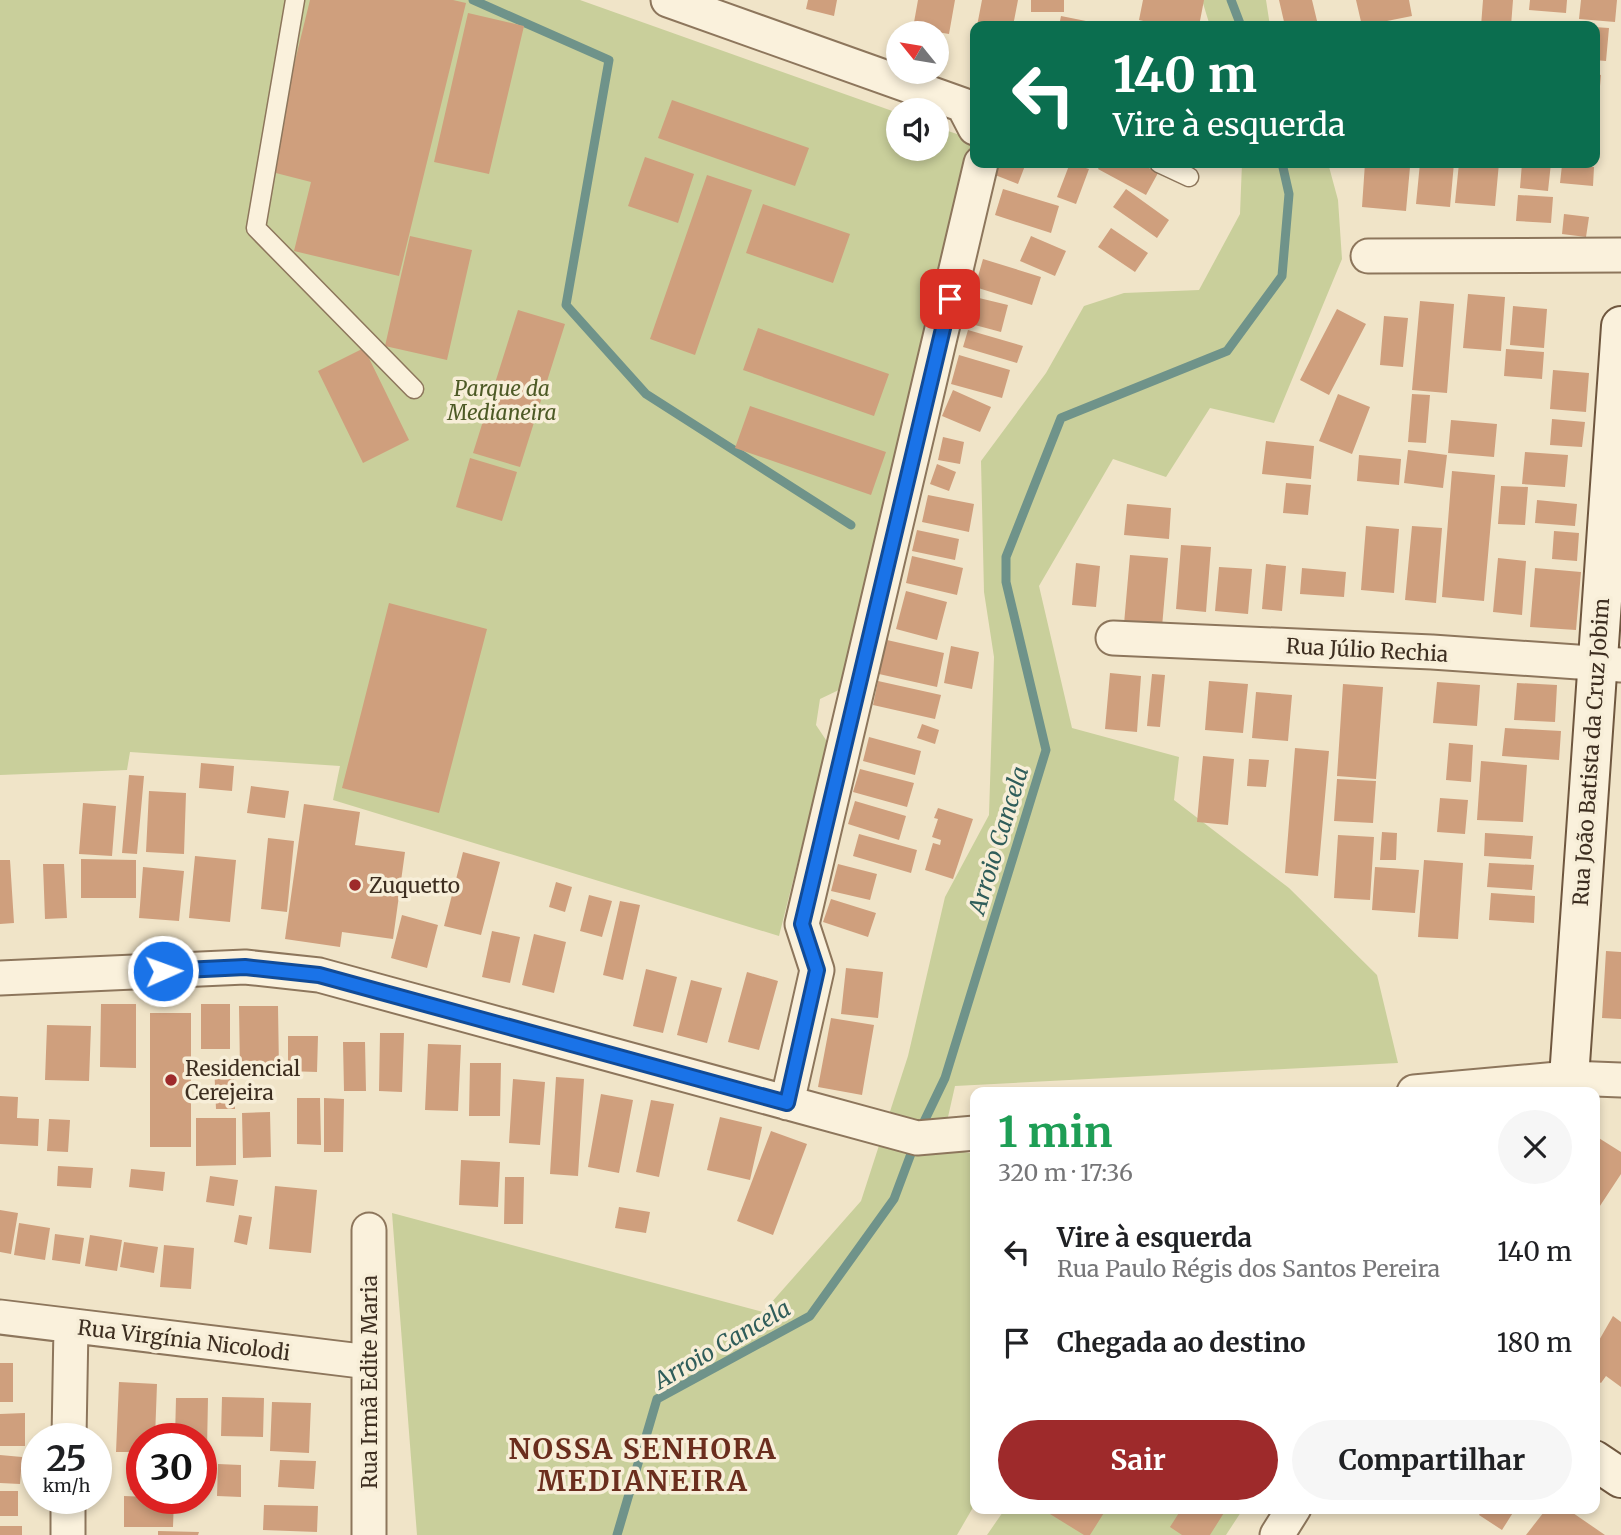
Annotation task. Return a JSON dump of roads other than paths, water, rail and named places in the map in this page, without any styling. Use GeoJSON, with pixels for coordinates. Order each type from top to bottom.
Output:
{"type":"FeatureCollection","features":[{"type":"Feature","properties":{"kind":"street"},"geometry":{"type":"LineString","coordinates":[[674,1],[963,105],[970,118]]}},
{"type":"Feature","properties":{"kind":"street"},"geometry":{"type":"LineString","coordinates":[[787,1103],[817,970],[802,924],[980,168]]}},
{"type":"Feature","properties":{"kind":"street"},"geometry":{"type":"LineString","coordinates":[[1368,256],[1621,255]]}},
{"type":"Feature","properties":{"kind":"street","name":"Rua João Batista da Cruz Jobim"},"geometry":{"type":"LineString","coordinates":[[1564,1085],[1609,665],[1621,326]]}},
{"type":"Feature","properties":{"kind":"street","name":"Rua Júlio Rechia"},"geometry":{"type":"LineString","coordinates":[[1113,638],[1432,652],[1609,665]]}},
{"type":"Feature","properties":{"kind":"street"},"geometry":{"type":"LineString","coordinates":[[0,978],[245,967],[319,975],[917,1138],[965,1134]]}},
{"type":"Feature","properties":{"kind":"street"},"geometry":{"type":"LineString","coordinates":[[1521,1087],[1621,1080]]}},
{"type":"Feature","properties":{"kind":"street","name":"Rua Irmã Edite Maria"},"geometry":{"type":"LineString","coordinates":[[369,1230],[369,1535]]}},
{"type":"Feature","properties":{"kind":"street","name":"Rua Virgínia Nicolodi"},"geometry":{"type":"LineString","coordinates":[[0,1317],[369,1362]]}},
{"type":"Feature","properties":{"kind":"street"},"geometry":{"type":"LineString","coordinates":[[69,1423],[71,1326]]}},
{"type":"Feature","properties":{"kind":"street"},"geometry":{"type":"LineString","coordinates":[[1600,1464],[1621,1478]]}},
{"type":"Feature","properties":{"kind":"street"},"geometry":{"type":"LineString","coordinates":[[68,1514],[68,1535]]}},
{"type":"Feature","properties":{"kind":"street"},"geometry":{"type":"LineString","coordinates":[[1277,1535],[1290,1514]]}},
{"type":"Feature","properties":{"kind":"lane"},"geometry":{"type":"LineString","coordinates":[[295,0],[256,228],[414,389]]}},
{"type":"Feature","properties":{"kind":"lane"},"geometry":{"type":"LineString","coordinates":[[1170,168],[1189,177]]}},
{"type":"Feature","properties":{"kind":"waterway"},"geometry":{"type":"LineString","coordinates":[[473,0],[609,60],[566,305],[646,394],[851,525]]}},
{"type":"Feature","properties":{"kind":"waterway","name":"Arroio Cancela"},"geometry":{"type":"LineString","coordinates":[[1231,0],[1239,21]]}},
{"type":"Feature","properties":{"kind":"waterway","name":"Arroio Cancela"},"geometry":{"type":"LineString","coordinates":[[920,1130],[945,1078],[1046,750],[1006,582],[1006,557],[1061,418],[1227,351],[1282,276],[1289,194],[1283,168]]}},
{"type":"Feature","properties":{"kind":"waterway","name":"Arroio Cancela"},"geometry":{"type":"LineString","coordinates":[[617,1535],[657,1399],[810,1316],[894,1199],[915,1143]]}},
{"type":"Feature","properties":{"kind":"place","name":"Zuquetto"},"geometry":{"type":"Point","coordinates":[355,885]}},
{"type":"Feature","properties":{"kind":"place","name":"Residencial Cerejeira"},"geometry":{"type":"Point","coordinates":[171,1080]}},
{"type":"Feature","properties":{"kind":"district","name":"NOSSA SENHORA MEDIANEIRA"},"geometry":{"type":"Point","coordinates":[643,1465]}},
{"type":"Feature","properties":{"kind":"park label","name":"Parque da Medianeira"},"geometry":{"type":"Point","coordinates":[502,400]}}]}
